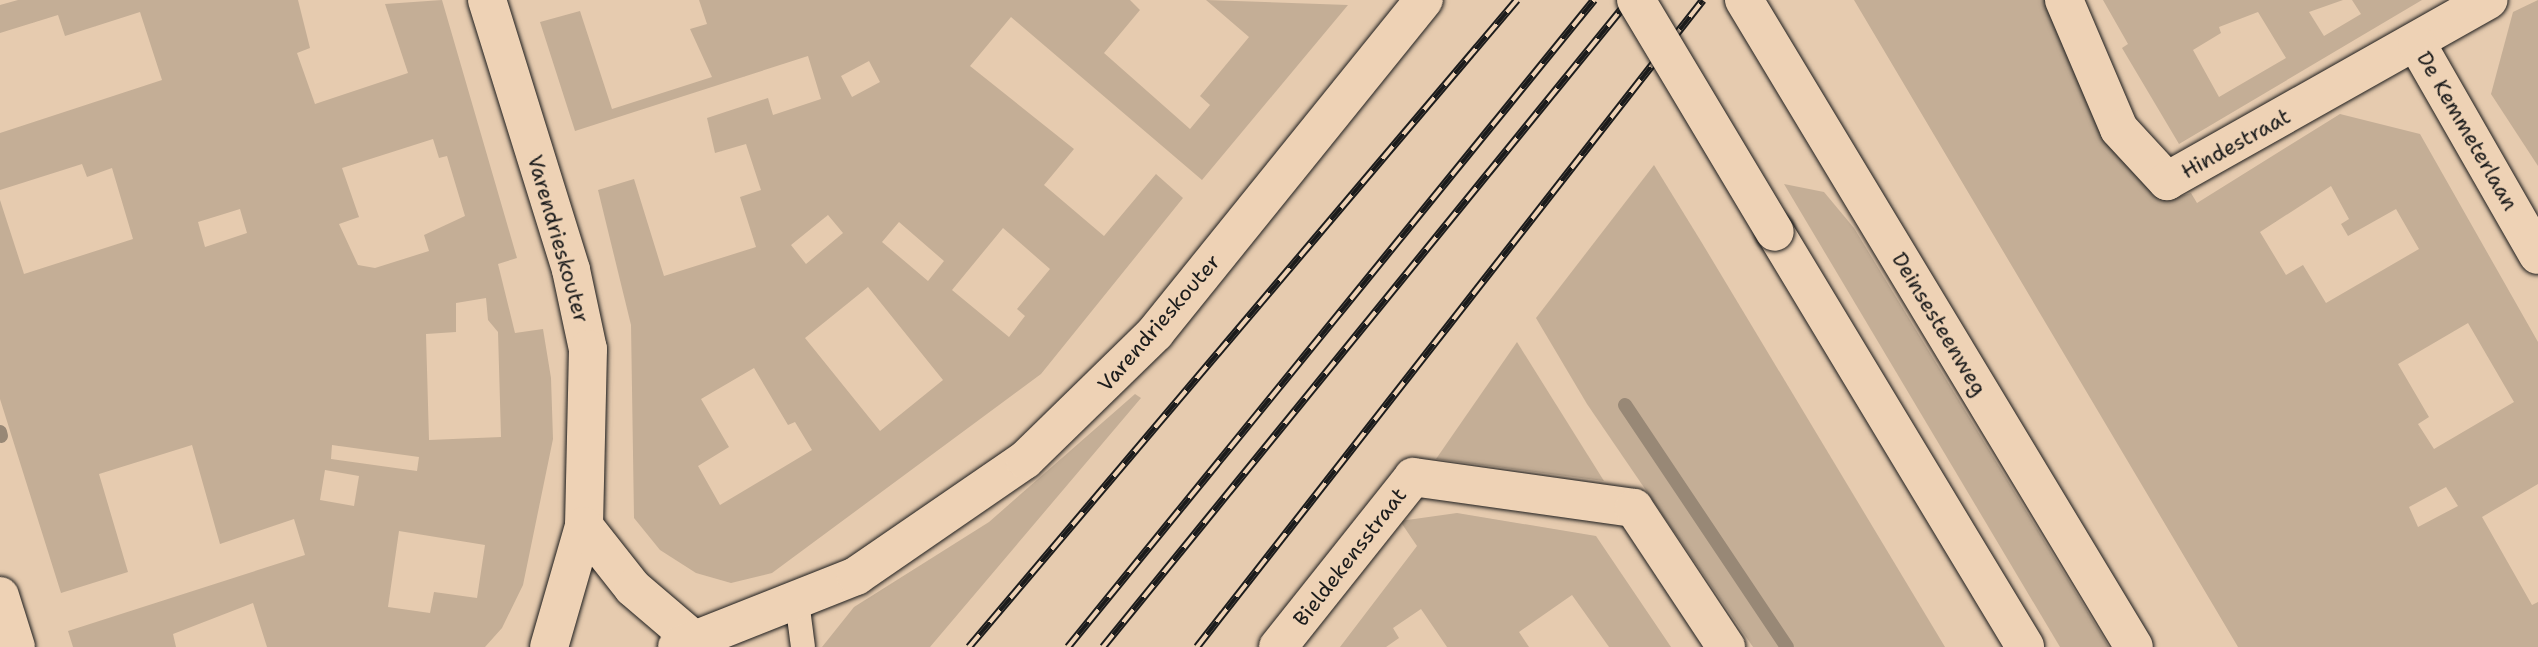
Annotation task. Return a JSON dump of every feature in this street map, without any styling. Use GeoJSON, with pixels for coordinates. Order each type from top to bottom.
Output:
{"type":"FeatureCollection","features":[{"type":"Feature","properties":{"kind":"main road","name":"Varendrieskouter"},"geometry":{"type":"LineString","coordinates":[[487,0],[571,270],[588,349],[584,526],[549,647]]}},
{"type":"Feature","properties":{"kind":"main road","name":"Varendrieskouter"},"geometry":{"type":"LineString","coordinates":[[584,526],[634,588],[686,644],[856,576],[974,500],[1089,403],[1156,333],[1424,0]]}},
{"type":"Feature","properties":{"kind":"main road"},"geometry":{"type":"LineString","coordinates":[[1636,0],[2025,647]]}},
{"type":"Feature","properties":{"kind":"main road","name":"Deinsesteenweg"},"geometry":{"type":"LineString","coordinates":[[1744,0],[2134,647]]}},
{"type":"Feature","properties":{"kind":"main road","name":"Hindestraat"},"geometry":{"type":"LineString","coordinates":[[2064,0],[2119,129],[2167,181],[2417,44],[2488,0]]}},
{"type":"Feature","properties":{"kind":"main road","name":"De Kemmeterlaan"},"geometry":{"type":"LineString","coordinates":[[2417,44],[2538,255]]}},
{"type":"Feature","properties":{"kind":"main road","name":"Bieldekensstraat"},"geometry":{"type":"LineString","coordinates":[[1278,647],[1413,477],[1634,508],[1726,647]]}},
{"type":"Feature","properties":{"kind":"main road"},"geometry":{"type":"LineString","coordinates":[[0,596],[16,647]]}},
{"type":"Feature","properties":{"kind":"lane"},"geometry":{"type":"LineString","coordinates":[[797,601],[803,647]]}},
{"type":"Feature","properties":{"kind":"shaded area"},"geometry":{"type":"Polygon","coordinates":[[[18,0],[298,0],[310,48],[297,53],[315,104],[408,73],[385,4],[442,0],[517,258],[498,264],[515,333],[543,329],[551,378],[553,439],[523,585],[502,628],[485,647],[267,647],[253,603],[173,634],[176,647],[73,647],[68,631],[305,555],[294,519],[220,544],[192,445],[99,474],[128,572],[61,593],[0,399],[0,200],[24,274],[133,239],[112,168],[87,177],[82,164],[0,190],[0,133],[162,80],[140,12],[65,36],[58,15],[0,33],[0,5],[18,0]],[[433,139],[342,168],[359,217],[339,224],[358,265],[375,268],[429,251],[424,235],[465,216],[447,156],[439,158],[433,139]],[[240,209],[198,222],[205,247],[247,233],[240,209]],[[486,298],[456,303],[456,332],[426,334],[429,440],[501,437],[498,332],[488,320],[486,298]],[[332,445],[331,459],[417,471],[419,457],[332,445]],[[325,470],[320,500],[354,506],[359,476],[325,470]],[[399,531],[388,607],[430,613],[434,592],[477,598],[485,545],[399,531]]]}},
{"type":"Feature","properties":{"kind":"shaded area"},"geometry":{"type":"Polygon","coordinates":[[[699,0],[1130,0],[1140,10],[1104,53],[1190,129],[1210,105],[1200,96],[1249,37],[1206,0],[1348,5],[1202,180],[1011,17],[970,66],[1074,149],[1044,185],[1104,236],[1156,174],[1183,198],[1041,374],[772,573],[731,583],[696,573],[660,550],[634,518],[631,325],[598,190],[634,179],[664,276],[756,247],[740,197],[761,190],[746,144],[715,153],[707,118],[768,98],[773,115],[821,99],[808,56],[575,131],[540,22],[580,11],[612,109],[712,77],[690,29],[707,24],[699,0]],[[869,61],[841,76],[852,97],[880,82],[869,61]],[[828,215],[791,245],[806,264],[843,233],[828,215]],[[899,222],[882,242],[928,281],[944,261],[899,222]],[[1003,228],[952,290],[1009,337],[1025,316],[1017,309],[1050,269],[1003,228]],[[868,287],[805,338],[880,431],[943,380],[868,287]],[[754,368],[701,399],[729,447],[698,466],[720,505],[812,450],[795,422],[788,425],[754,368]]]}},
{"type":"Feature","properties":{"kind":"shaded area"},"geometry":{"type":"Polygon","coordinates":[[[1854,0],[2052,0],[2168,200],[2191,193],[2197,203],[2340,114],[2420,134],[2538,342],[2538,484],[2482,517],[2532,605],[2538,602],[2538,647],[2238,647],[1854,0]],[[2331,186],[2260,232],[2286,275],[2303,265],[2326,303],[2419,249],[2396,209],[2348,236],[2341,224],[2349,219],[2331,186]],[[2468,323],[2398,364],[2429,417],[2418,424],[2434,449],[2514,402],[2468,323]],[[2446,487],[2409,507],[2418,527],[2458,506],[2446,487]]]}},
{"type":"Feature","properties":{"kind":"shaded area"},"geometry":{"type":"Polygon","coordinates":[[[2103,0],[2343,0],[2309,12],[2324,36],[2361,14],[2352,0],[2422,0],[2179,144],[2122,48],[2128,44],[2103,0]],[[2258,12],[2219,27],[2221,33],[2193,50],[2219,97],[2286,58],[2258,12]]]}},
{"type":"Feature","properties":{"kind":"shaded area"},"geometry":{"type":"Polygon","coordinates":[[[2538,0],[2538,166],[2491,94],[2513,12],[2538,0]]]}},
{"type":"Feature","properties":{"kind":"shaded area"},"geometry":{"type":"Polygon","coordinates":[[[1654,165],[1945,647],[1753,647],[1587,404],[1536,318],[1654,165]]]}},
{"type":"Feature","properties":{"kind":"shaded area"},"geometry":{"type":"Polygon","coordinates":[[[1784,184],[1824,192],[1854,228],[2109,647],[2060,647],[1784,184]]]}},
{"type":"Feature","properties":{"kind":"shaded area"},"geometry":{"type":"Polygon","coordinates":[[[1517,342],[1604,481],[1436,459],[1517,342]]]}},
{"type":"Feature","properties":{"kind":"shaded area"},"geometry":{"type":"Polygon","coordinates":[[[1135,394],[1141,398],[930,647],[822,647],[854,607],[989,522],[1135,394]]]}},
{"type":"Feature","properties":{"kind":"shaded area"},"geometry":{"type":"Polygon","coordinates":[[[1457,513],[1596,536],[1671,647],[1609,647],[1572,595],[1519,632],[1529,647],[1447,647],[1421,609],[1393,628],[1399,638],[1386,647],[1340,647],[1417,546],[1400,521],[1457,513]]]}},
{"type":"Feature","properties":{"kind":"waterway"},"geometry":{"type":"LineString","coordinates":[[1625,405],[1787,647]]}},
{"type":"Feature","properties":{"kind":"waterway"},"geometry":{"type":"LineString","coordinates":[[0,432],[1,436]]}},
{"type":"Feature","properties":{"kind":"railway"},"geometry":{"type":"LineString","coordinates":[[969,647],[1517,0]]}},
{"type":"Feature","properties":{"kind":"railway"},"geometry":{"type":"LineString","coordinates":[[1068,647],[1594,0]]}},
{"type":"Feature","properties":{"kind":"railway"},"geometry":{"type":"LineString","coordinates":[[1103,647],[1629,0]]}},
{"type":"Feature","properties":{"kind":"railway"},"geometry":{"type":"LineString","coordinates":[[1197,647],[1703,0]]}}]}
